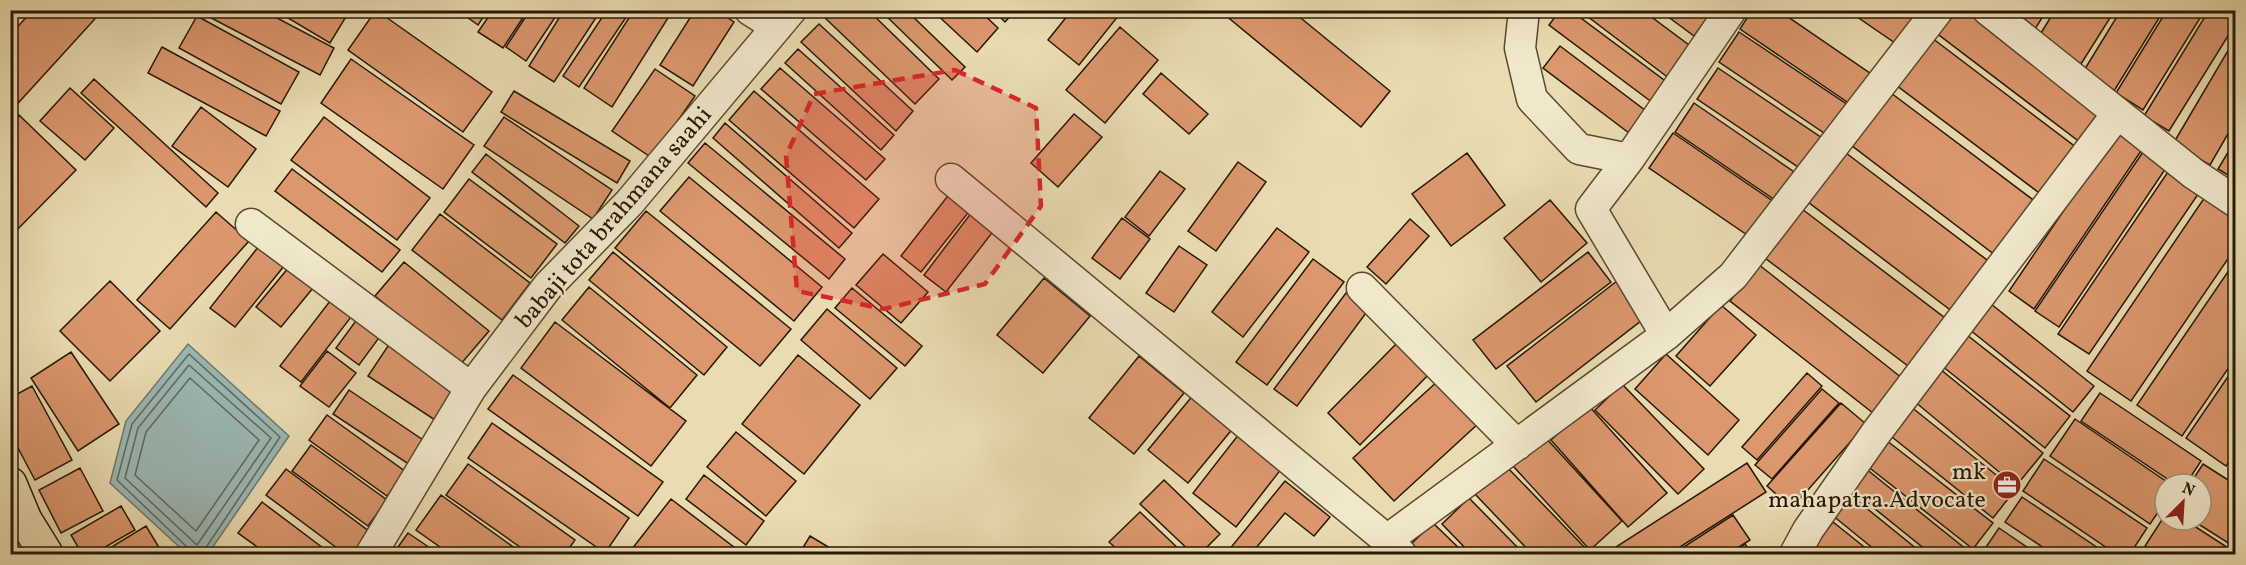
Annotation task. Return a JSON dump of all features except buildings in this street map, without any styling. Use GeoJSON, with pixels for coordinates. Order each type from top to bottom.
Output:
{"type":"FeatureCollection","features":[{"type":"Feature","properties":{"kind":"main road"},"geometry":{"type":"LineString","coordinates":[[10,484],[25,520],[46,555]]}},
{"type":"Feature","properties":{"kind":"street"},"geometry":{"type":"LineString","coordinates":[[750,10],[784,19]]}},
{"type":"Feature","properties":{"kind":"street"},"geometry":{"type":"LineString","coordinates":[[1524,10],[1520,48],[1532,99],[1579,149],[1629,159]]}},
{"type":"Feature","properties":{"kind":"street"},"geometry":{"type":"LineString","coordinates":[[1666,335],[1591,209],[1629,159],[1731,10]]}},
{"type":"Feature","properties":{"kind":"street"},"geometry":{"type":"LineString","coordinates":[[951,179],[1394,547],[1517,445],[1666,335],[1733,276],[1938,10]]}},
{"type":"Feature","properties":{"kind":"street"},"geometry":{"type":"LineString","coordinates":[[1988,10],[2194,174],[2235,202]]}},
{"type":"Feature","properties":{"kind":"street","name":"babaji tota brahmana saahi"},"geometry":{"type":"LineString","coordinates":[[371,555],[471,388],[548,286],[629,202],[784,19]]}},
{"type":"Feature","properties":{"kind":"street"},"geometry":{"type":"LineString","coordinates":[[1795,555],[1808,530],[1876,433],[2117,114]]}},
{"type":"Feature","properties":{"kind":"street"},"geometry":{"type":"LineString","coordinates":[[251,224],[471,388]]}},
{"type":"Feature","properties":{"kind":"street"},"geometry":{"type":"LineString","coordinates":[[1362,288],[1517,445]]}},
{"type":"Feature","properties":{"kind":"highlighted area"},"geometry":{"type":"Polygon","coordinates":[[[955,70],[1036,108],[1041,206],[985,284],[884,309],[797,291],[786,156],[814,94],[955,70]]]}},
{"type":"Feature","properties":{"kind":"water"},"geometry":{"type":"Polygon","coordinates":[[[188,344],[289,436],[208,554],[187,554],[110,483],[126,421],[188,344]]]}},
{"type":"Feature","properties":{"kind":"place","name":"mk mahapatra.Advocate"},"geometry":{"type":"Point","coordinates":[2007,485]}}]}
